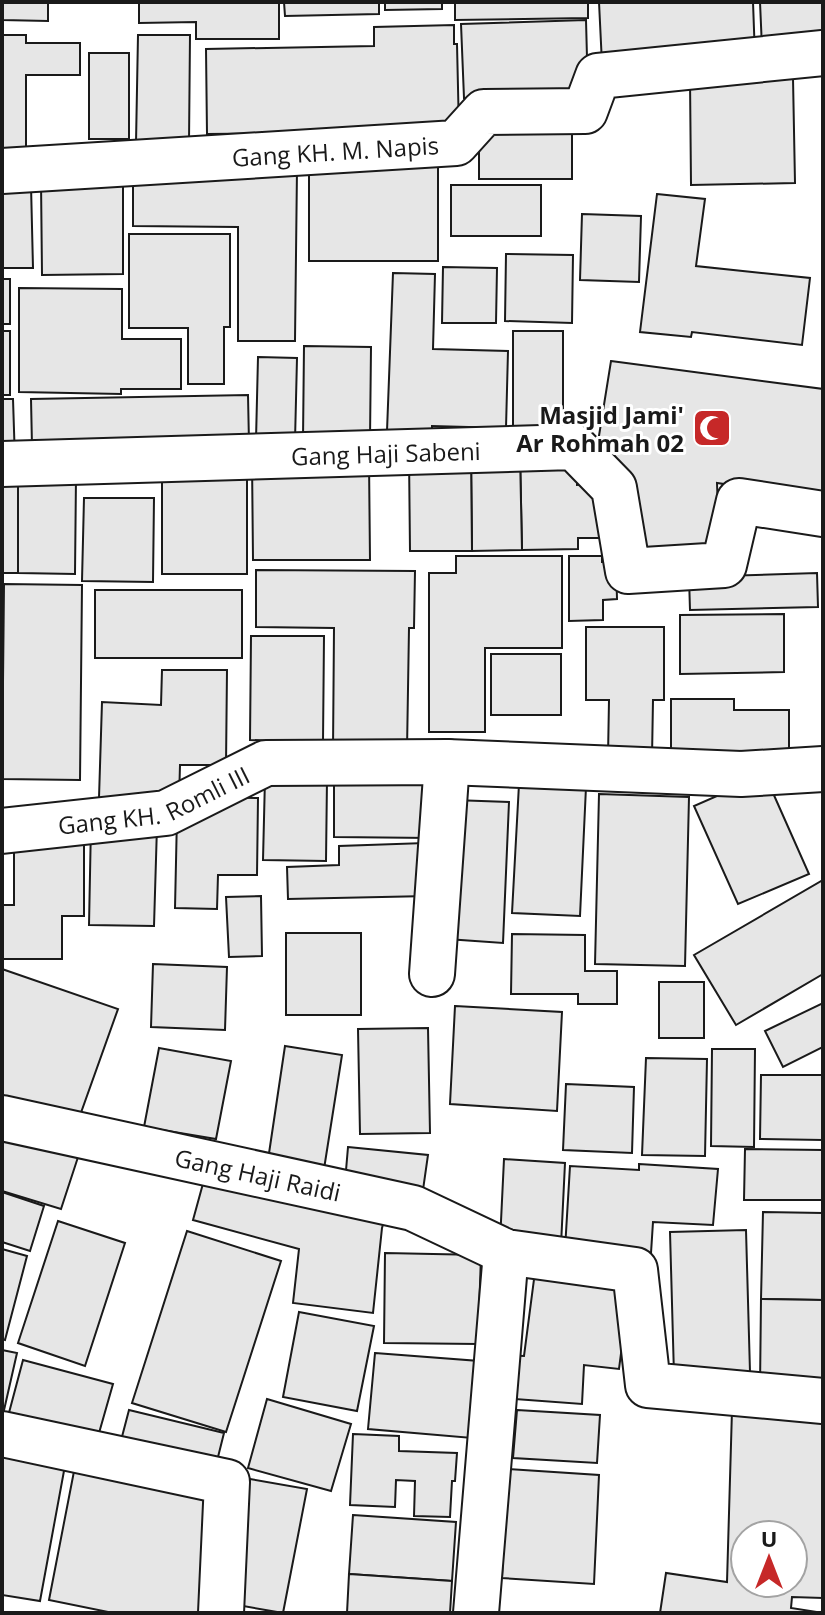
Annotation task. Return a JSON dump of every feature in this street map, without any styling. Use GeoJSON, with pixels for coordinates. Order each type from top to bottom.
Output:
{"type":"FeatureCollection","features":[{"type":"Feature","properties":{"kind":"street","name":"Gang KH. M. Napis"},"geometry":{"type":"LineString","coordinates":[[2,171],[456,143],[484,112],[585,111],[598,76],[823,53]]}},
{"type":"Feature","properties":{"kind":"street","name":"Gang Haji Sabeni"},"geometry":{"type":"LineString","coordinates":[[2,464],[574,447],[614,488],[628,571],[724,565],[739,501],[823,514]]}},
{"type":"Feature","properties":{"kind":"street","name":"Gang KH. Romli III"},"geometry":{"type":"LineString","coordinates":[[2,831],[166,813],[266,763],[447,762],[741,774],[823,769]]}},
{"type":"Feature","properties":{"kind":"street"},"geometry":{"type":"LineString","coordinates":[[432,974],[447,762]]}},
{"type":"Feature","properties":{"kind":"street","name":"Gang Haji Raidi"},"geometry":{"type":"LineString","coordinates":[[2,1118],[413,1208],[506,1252],[635,1270],[648,1385],[823,1401]]}},
{"type":"Feature","properties":{"kind":"street"},"geometry":{"type":"LineString","coordinates":[[476,1613],[506,1252]]}},
{"type":"Feature","properties":{"kind":"street"},"geometry":{"type":"LineString","coordinates":[[2,1434],[227,1482],[221,1613]]}},
{"type":"Feature","properties":{"kind":"building"},"geometry":{"type":"Polygon","coordinates":[[[2,2],[48,2],[48,21],[2,20],[2,2]]]}},
{"type":"Feature","properties":{"kind":"building"},"geometry":{"type":"Polygon","coordinates":[[[139,2],[279,2],[279,39],[196,39],[196,22],[139,23],[139,2]]]}},
{"type":"Feature","properties":{"kind":"building"},"geometry":{"type":"Polygon","coordinates":[[[284,2],[379,2],[379,14],[285,16],[284,2]]]}},
{"type":"Feature","properties":{"kind":"building"},"geometry":{"type":"Polygon","coordinates":[[[385,2],[442,2],[442,9],[385,10],[385,2]]]}},
{"type":"Feature","properties":{"kind":"building"},"geometry":{"type":"Polygon","coordinates":[[[455,2],[588,2],[588,18],[455,20],[455,2]]]}},
{"type":"Feature","properties":{"kind":"building"},"geometry":{"type":"Polygon","coordinates":[[[599,2],[753,2],[755,57],[602,64],[599,2]]]}},
{"type":"Feature","properties":{"kind":"building"},"geometry":{"type":"Polygon","coordinates":[[[760,2],[823,2],[823,45],[762,48],[760,2]]]}},
{"type":"Feature","properties":{"kind":"building"},"geometry":{"type":"Polygon","coordinates":[[[586,20],[588,95],[464,98],[461,24],[586,20]]]}},
{"type":"Feature","properties":{"kind":"building"},"geometry":{"type":"Polygon","coordinates":[[[454,25],[459,131],[207,134],[206,49],[374,46],[374,27],[454,25]]]}},
{"type":"Feature","properties":{"kind":"building"},"geometry":{"type":"Polygon","coordinates":[[[2,35],[26,35],[26,43],[80,43],[80,75],[26,75],[26,164],[2,164],[2,35]]]}},
{"type":"Feature","properties":{"kind":"building"},"geometry":{"type":"Polygon","coordinates":[[[138,35],[190,35],[189,143],[136,143],[138,35]]]}},
{"type":"Feature","properties":{"kind":"building"},"geometry":{"type":"Polygon","coordinates":[[[89,53],[129,53],[129,139],[89,139],[89,53]]]}},
{"type":"Feature","properties":{"kind":"building"},"geometry":{"type":"Polygon","coordinates":[[[793,78],[795,183],[691,185],[690,79],[793,78]]]}},
{"type":"Feature","properties":{"kind":"building"},"geometry":{"type":"Polygon","coordinates":[[[479,124],[572,124],[572,179],[479,179],[479,124]]]}},
{"type":"Feature","properties":{"kind":"building"},"geometry":{"type":"Polygon","coordinates":[[[309,165],[438,165],[438,261],[309,261],[309,165]]]}},
{"type":"Feature","properties":{"kind":"building"},"geometry":{"type":"Polygon","coordinates":[[[133,168],[297,169],[295,341],[238,341],[238,227],[133,226],[133,168]]]}},
{"type":"Feature","properties":{"kind":"building"},"geometry":{"type":"Polygon","coordinates":[[[123,180],[123,274],[42,275],[41,181],[123,180]]]}},
{"type":"Feature","properties":{"kind":"building"},"geometry":{"type":"Polygon","coordinates":[[[31,185],[33,268],[2,268],[2,186],[31,185]]]}},
{"type":"Feature","properties":{"kind":"building"},"geometry":{"type":"Polygon","coordinates":[[[451,185],[541,185],[541,236],[451,236],[451,185]]]}},
{"type":"Feature","properties":{"kind":"building"},"geometry":{"type":"Polygon","coordinates":[[[657,194],[705,199],[696,266],[810,278],[802,345],[692,332],[691,337],[640,332],[657,194]]]}},
{"type":"Feature","properties":{"kind":"building"},"geometry":{"type":"Polygon","coordinates":[[[582,214],[641,216],[639,282],[580,280],[582,214]]]}},
{"type":"Feature","properties":{"kind":"building"},"geometry":{"type":"Polygon","coordinates":[[[129,234],[230,234],[230,327],[224,327],[224,384],[188,384],[188,328],[129,328],[129,234]]]}},
{"type":"Feature","properties":{"kind":"building"},"geometry":{"type":"Polygon","coordinates":[[[506,254],[573,255],[572,323],[505,321],[506,254]]]}},
{"type":"Feature","properties":{"kind":"building"},"geometry":{"type":"Polygon","coordinates":[[[443,267],[497,268],[496,323],[442,323],[443,267]]]}},
{"type":"Feature","properties":{"kind":"building"},"geometry":{"type":"Polygon","coordinates":[[[393,273],[435,274],[433,349],[508,351],[506,428],[432,426],[432,433],[387,431],[393,273]]]}},
{"type":"Feature","properties":{"kind":"building"},"geometry":{"type":"Polygon","coordinates":[[[2,279],[10,279],[10,324],[2,324],[2,279]]]}},
{"type":"Feature","properties":{"kind":"building"},"geometry":{"type":"Polygon","coordinates":[[[19,288],[122,289],[122,339],[181,339],[181,389],[121,389],[121,394],[19,392],[19,288]]]}},
{"type":"Feature","properties":{"kind":"building"},"geometry":{"type":"Polygon","coordinates":[[[2,331],[10,331],[10,395],[2,395],[2,331]]]}},
{"type":"Feature","properties":{"kind":"building"},"geometry":{"type":"Polygon","coordinates":[[[513,331],[563,331],[563,439],[513,439],[513,331]]]}},
{"type":"Feature","properties":{"kind":"building"},"geometry":{"type":"Polygon","coordinates":[[[304,346],[371,347],[370,439],[303,439],[304,346]]]}},
{"type":"Feature","properties":{"kind":"building"},"geometry":{"type":"Polygon","coordinates":[[[258,357],[297,358],[295,441],[256,440],[258,357]]]}},
{"type":"Feature","properties":{"kind":"building","name":"Masjid Jami' Ar Rohmah 02"},"geometry":{"type":"Polygon","coordinates":[[[611,361],[823,389],[823,499],[717,483],[720,562],[630,565],[594,467],[611,361]]]}},
{"type":"Feature","properties":{"kind":"building"},"geometry":{"type":"Polygon","coordinates":[[[248,395],[249,443],[32,446],[31,399],[248,395]]]}},
{"type":"Feature","properties":{"kind":"building"},"geometry":{"type":"Polygon","coordinates":[[[2,399],[13,399],[15,461],[2,461],[2,399]]]}},
{"type":"Feature","properties":{"kind":"building"},"geometry":{"type":"Polygon","coordinates":[[[577,453],[577,485],[608,483],[609,538],[578,538],[578,549],[522,550],[520,454],[577,453]]]}},
{"type":"Feature","properties":{"kind":"building"},"geometry":{"type":"Polygon","coordinates":[[[471,454],[520,454],[522,550],[472,551],[471,454]]]}},
{"type":"Feature","properties":{"kind":"building"},"geometry":{"type":"Polygon","coordinates":[[[471,454],[472,551],[410,551],[409,455],[471,454]]]}},
{"type":"Feature","properties":{"kind":"building"},"geometry":{"type":"Polygon","coordinates":[[[252,460],[369,460],[370,560],[253,560],[252,460]]]}},
{"type":"Feature","properties":{"kind":"building"},"geometry":{"type":"Polygon","coordinates":[[[2,476],[18,476],[18,573],[2,573],[2,476]]]}},
{"type":"Feature","properties":{"kind":"building"},"geometry":{"type":"Polygon","coordinates":[[[18,476],[76,477],[75,574],[18,573],[18,476]]]}},
{"type":"Feature","properties":{"kind":"building"},"geometry":{"type":"Polygon","coordinates":[[[162,477],[247,477],[247,574],[162,574],[162,477]]]}},
{"type":"Feature","properties":{"kind":"building"},"geometry":{"type":"Polygon","coordinates":[[[84,498],[154,498],[153,582],[82,581],[84,498]]]}},
{"type":"Feature","properties":{"kind":"building"},"geometry":{"type":"Polygon","coordinates":[[[456,556],[562,556],[562,648],[485,648],[485,732],[429,732],[429,573],[456,573],[456,556]]]}},
{"type":"Feature","properties":{"kind":"building"},"geometry":{"type":"Polygon","coordinates":[[[569,556],[602,556],[602,562],[616,561],[617,599],[603,600],[603,620],[569,621],[569,556]]]}},
{"type":"Feature","properties":{"kind":"building"},"geometry":{"type":"Polygon","coordinates":[[[256,570],[415,571],[414,628],[409,628],[407,750],[333,750],[334,628],[256,627],[256,570]]]}},
{"type":"Feature","properties":{"kind":"building"},"geometry":{"type":"Polygon","coordinates":[[[817,573],[818,607],[690,610],[689,577],[817,573]]]}},
{"type":"Feature","properties":{"kind":"building"},"geometry":{"type":"Polygon","coordinates":[[[4,584],[82,585],[80,780],[2,779],[4,584]]]}},
{"type":"Feature","properties":{"kind":"building"},"geometry":{"type":"Polygon","coordinates":[[[95,590],[242,590],[242,658],[95,658],[95,590]]]}},
{"type":"Feature","properties":{"kind":"building"},"geometry":{"type":"Polygon","coordinates":[[[784,614],[784,672],[680,674],[680,615],[784,614]]]}},
{"type":"Feature","properties":{"kind":"building"},"geometry":{"type":"Polygon","coordinates":[[[586,627],[664,627],[664,700],[653,700],[652,757],[608,757],[609,700],[586,700],[586,627]]]}},
{"type":"Feature","properties":{"kind":"building"},"geometry":{"type":"Polygon","coordinates":[[[251,636],[324,636],[323,742],[250,740],[251,636]]]}},
{"type":"Feature","properties":{"kind":"building"},"geometry":{"type":"Polygon","coordinates":[[[491,654],[561,654],[561,715],[491,715],[491,654]]]}},
{"type":"Feature","properties":{"kind":"building"},"geometry":{"type":"Polygon","coordinates":[[[162,670],[227,670],[226,765],[180,765],[179,801],[99,798],[102,702],[161,705],[162,670]]]}},
{"type":"Feature","properties":{"kind":"building"},"geometry":{"type":"Polygon","coordinates":[[[671,699],[734,699],[734,710],[789,710],[789,754],[671,768],[671,699]]]}},
{"type":"Feature","properties":{"kind":"building"},"geometry":{"type":"Polygon","coordinates":[[[334,769],[432,770],[431,838],[334,837],[334,769]]]}},
{"type":"Feature","properties":{"kind":"building"},"geometry":{"type":"Polygon","coordinates":[[[765,775],[809,874],[738,904],[694,806],[765,775]]]}},
{"type":"Feature","properties":{"kind":"building"},"geometry":{"type":"Polygon","coordinates":[[[265,778],[327,779],[326,861],[263,860],[265,778]]]}},
{"type":"Feature","properties":{"kind":"building"},"geometry":{"type":"Polygon","coordinates":[[[519,784],[586,787],[580,916],[512,913],[519,784]]]}},
{"type":"Feature","properties":{"kind":"building"},"geometry":{"type":"Polygon","coordinates":[[[599,794],[689,797],[685,966],[595,964],[599,794]]]}},
{"type":"Feature","properties":{"kind":"building"},"geometry":{"type":"Polygon","coordinates":[[[206,797],[258,798],[257,875],[218,875],[217,909],[175,908],[177,816],[206,797]]]}},
{"type":"Feature","properties":{"kind":"building"},"geometry":{"type":"Polygon","coordinates":[[[453,800],[509,802],[503,943],[447,939],[453,800]]]}},
{"type":"Feature","properties":{"kind":"building"},"geometry":{"type":"Polygon","coordinates":[[[91,824],[157,826],[154,926],[89,925],[91,824]]]}},
{"type":"Feature","properties":{"kind":"building"},"geometry":{"type":"Polygon","coordinates":[[[14,834],[84,834],[84,916],[62,916],[62,959],[2,959],[2,905],[14,905],[14,834]]]}},
{"type":"Feature","properties":{"kind":"building"},"geometry":{"type":"Polygon","coordinates":[[[425,843],[428,896],[288,899],[287,867],[339,865],[339,846],[425,843]]]}},
{"type":"Feature","properties":{"kind":"building"},"geometry":{"type":"Polygon","coordinates":[[[823,880],[823,974],[736,1025],[694,955],[823,880]]]}},
{"type":"Feature","properties":{"kind":"building"},"geometry":{"type":"Polygon","coordinates":[[[261,896],[262,956],[229,957],[226,897],[261,896]]]}},
{"type":"Feature","properties":{"kind":"building"},"geometry":{"type":"Polygon","coordinates":[[[286,933],[361,933],[361,1015],[286,1015],[286,933]]]}},
{"type":"Feature","properties":{"kind":"building"},"geometry":{"type":"Polygon","coordinates":[[[512,934],[585,935],[585,971],[617,971],[617,1004],[578,1004],[578,994],[511,994],[512,934]]]}},
{"type":"Feature","properties":{"kind":"building"},"geometry":{"type":"Polygon","coordinates":[[[153,964],[227,967],[225,1030],[151,1027],[153,964]]]}},
{"type":"Feature","properties":{"kind":"building"},"geometry":{"type":"Polygon","coordinates":[[[2,969],[118,1009],[78,1121],[2,1095],[2,969]]]}},
{"type":"Feature","properties":{"kind":"building"},"geometry":{"type":"Polygon","coordinates":[[[659,982],[704,982],[704,1038],[659,1038],[659,982]]]}},
{"type":"Feature","properties":{"kind":"building"},"geometry":{"type":"Polygon","coordinates":[[[823,1003],[823,1047],[783,1067],[765,1031],[823,1003]]]}},
{"type":"Feature","properties":{"kind":"building"},"geometry":{"type":"Polygon","coordinates":[[[455,1006],[562,1012],[557,1111],[450,1104],[455,1006]]]}},
{"type":"Feature","properties":{"kind":"building"},"geometry":{"type":"Polygon","coordinates":[[[428,1028],[430,1133],[360,1134],[358,1029],[428,1028]]]}},
{"type":"Feature","properties":{"kind":"building"},"geometry":{"type":"Polygon","coordinates":[[[285,1046],[342,1055],[324,1169],[268,1160],[285,1046]]]}},
{"type":"Feature","properties":{"kind":"building"},"geometry":{"type":"Polygon","coordinates":[[[159,1048],[231,1061],[216,1139],[144,1127],[159,1048]]]}},
{"type":"Feature","properties":{"kind":"building"},"geometry":{"type":"Polygon","coordinates":[[[712,1049],[755,1049],[754,1147],[711,1146],[712,1049]]]}},
{"type":"Feature","properties":{"kind":"building"},"geometry":{"type":"Polygon","coordinates":[[[646,1058],[707,1059],[705,1156],[642,1155],[646,1058]]]}},
{"type":"Feature","properties":{"kind":"building"},"geometry":{"type":"Polygon","coordinates":[[[761,1075],[823,1075],[823,1140],[760,1139],[761,1075]]]}},
{"type":"Feature","properties":{"kind":"building"},"geometry":{"type":"Polygon","coordinates":[[[566,1084],[634,1087],[632,1153],[563,1150],[566,1084]]]}},
{"type":"Feature","properties":{"kind":"building"},"geometry":{"type":"Polygon","coordinates":[[[2,1122],[81,1148],[61,1209],[2,1191],[2,1122]]]}},
{"type":"Feature","properties":{"kind":"building"},"geometry":{"type":"Polygon","coordinates":[[[348,1147],[428,1155],[423,1190],[345,1182],[348,1147]]]}},
{"type":"Feature","properties":{"kind":"building"},"geometry":{"type":"Polygon","coordinates":[[[745,1149],[823,1150],[823,1200],[744,1200],[745,1149]]]}},
{"type":"Feature","properties":{"kind":"building"},"geometry":{"type":"Polygon","coordinates":[[[504,1159],[565,1163],[561,1245],[500,1242],[504,1159]]]}},
{"type":"Feature","properties":{"kind":"building"},"geometry":{"type":"Polygon","coordinates":[[[639,1164],[718,1169],[713,1225],[653,1222],[651,1253],[565,1249],[570,1166],[639,1170],[639,1164]]]}},
{"type":"Feature","properties":{"kind":"building"},"geometry":{"type":"Polygon","coordinates":[[[207,1169],[385,1218],[373,1313],[293,1303],[299,1249],[193,1220],[207,1169]]]}},
{"type":"Feature","properties":{"kind":"building"},"geometry":{"type":"Polygon","coordinates":[[[2,1192],[44,1206],[30,1251],[2,1242],[2,1192]]]}},
{"type":"Feature","properties":{"kind":"building"},"geometry":{"type":"Polygon","coordinates":[[[763,1212],[823,1213],[823,1300],[761,1299],[763,1212]]]}},
{"type":"Feature","properties":{"kind":"building"},"geometry":{"type":"Polygon","coordinates":[[[58,1221],[125,1243],[85,1366],[18,1343],[58,1221]]]}},
{"type":"Feature","properties":{"kind":"building"},"geometry":{"type":"Polygon","coordinates":[[[746,1230],[750,1372],[674,1375],[670,1232],[746,1230]]]}},
{"type":"Feature","properties":{"kind":"building"},"geometry":{"type":"Polygon","coordinates":[[[187,1231],[281,1261],[226,1432],[132,1403],[187,1231]]]}},
{"type":"Feature","properties":{"kind":"building"},"geometry":{"type":"Polygon","coordinates":[[[2,1249],[27,1256],[5,1340],[2,1339],[2,1249]]]}},
{"type":"Feature","properties":{"kind":"building"},"geometry":{"type":"Polygon","coordinates":[[[385,1253],[481,1255],[478,1344],[384,1343],[385,1253]]]}},
{"type":"Feature","properties":{"kind":"building"},"geometry":{"type":"Polygon","coordinates":[[[536,1264],[631,1276],[619,1369],[584,1365],[582,1404],[500,1398],[503,1355],[524,1356],[536,1264]]]}},
{"type":"Feature","properties":{"kind":"building"},"geometry":{"type":"Polygon","coordinates":[[[761,1299],[823,1300],[823,1388],[760,1387],[761,1299]]]}},
{"type":"Feature","properties":{"kind":"building"},"geometry":{"type":"Polygon","coordinates":[[[299,1312],[374,1326],[357,1411],[283,1397],[299,1312]]]}},
{"type":"Feature","properties":{"kind":"building"},"geometry":{"type":"Polygon","coordinates":[[[2,1350],[17,1353],[2,1419],[2,1350]]]}},
{"type":"Feature","properties":{"kind":"building"},"geometry":{"type":"Polygon","coordinates":[[[375,1353],[479,1361],[472,1438],[368,1429],[375,1353]]]}},
{"type":"Feature","properties":{"kind":"building"},"geometry":{"type":"Polygon","coordinates":[[[23,1360],[113,1384],[95,1447],[6,1424],[23,1360]]]}},
{"type":"Feature","properties":{"kind":"building"},"geometry":{"type":"Polygon","coordinates":[[[267,1399],[351,1424],[331,1491],[248,1468],[267,1399]]]}},
{"type":"Feature","properties":{"kind":"building"},"geometry":{"type":"Polygon","coordinates":[[[129,1410],[224,1433],[213,1477],[118,1452],[129,1410]]]}},
{"type":"Feature","properties":{"kind":"building"},"geometry":{"type":"Polygon","coordinates":[[[517,1410],[600,1415],[597,1463],[513,1458],[517,1410]]]}},
{"type":"Feature","properties":{"kind":"building"},"geometry":{"type":"Polygon","coordinates":[[[732,1410],[823,1413],[823,1598],[809,1598],[809,1519],[729,1519],[729,1599],[792,1599],[791,1608],[823,1613],[660,1613],[666,1573],[727,1582],[732,1410]]]}},
{"type":"Feature","properties":{"kind":"building"},"geometry":{"type":"Polygon","coordinates":[[[353,1434],[399,1436],[399,1451],[457,1453],[450,1517],[414,1516],[415,1481],[396,1480],[395,1507],[350,1505],[353,1434]]]}},
{"type":"Feature","properties":{"kind":"building"},"geometry":{"type":"Polygon","coordinates":[[[2,1449],[66,1460],[40,1601],[2,1595],[2,1449]]]}},
{"type":"Feature","properties":{"kind":"building"},"geometry":{"type":"Polygon","coordinates":[[[76,1461],[223,1489],[199,1613],[113,1613],[49,1600],[76,1461]]]}},
{"type":"Feature","properties":{"kind":"building"},"geometry":{"type":"Polygon","coordinates":[[[507,1469],[599,1475],[594,1584],[502,1578],[507,1469]]]}},
{"type":"Feature","properties":{"kind":"building"},"geometry":{"type":"Polygon","coordinates":[[[250,1479],[307,1489],[283,1613],[226,1603],[250,1479]]]}},
{"type":"Feature","properties":{"kind":"building"},"geometry":{"type":"Polygon","coordinates":[[[353,1515],[456,1522],[452,1581],[349,1574],[353,1515]]]}},
{"type":"Feature","properties":{"kind":"building"},"geometry":{"type":"Polygon","coordinates":[[[349,1574],[452,1581],[450,1613],[347,1613],[349,1574]]]}},
{"type":"Feature","properties":{"kind":"place","name":"Masjid Jami' Ar Rohmah 02"},"geometry":{"type":"Point","coordinates":[712,428]}}]}
